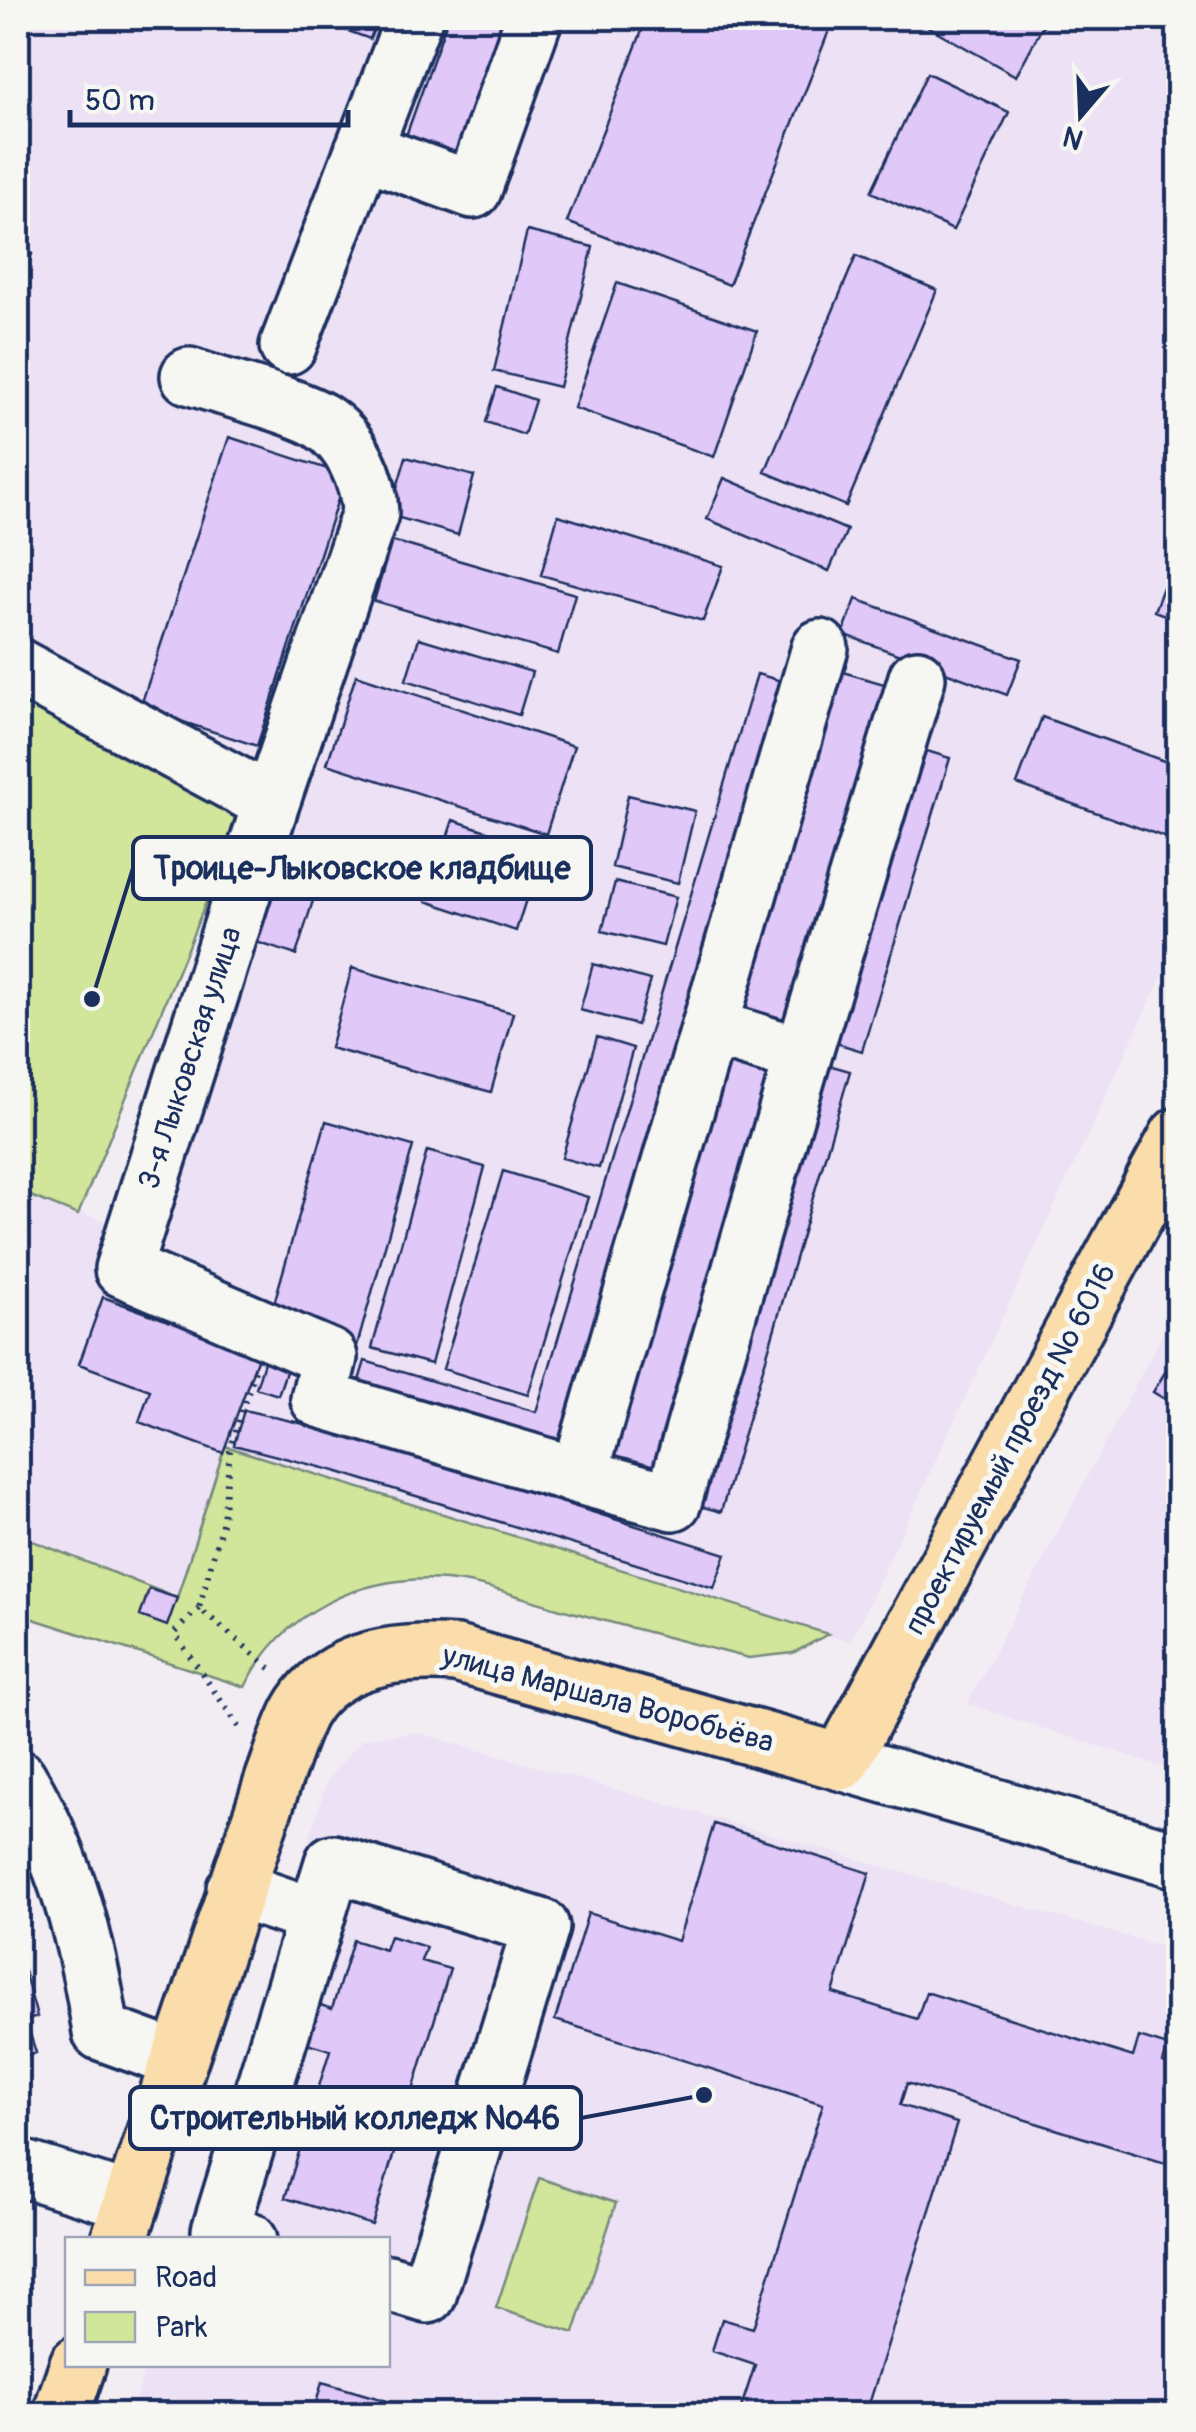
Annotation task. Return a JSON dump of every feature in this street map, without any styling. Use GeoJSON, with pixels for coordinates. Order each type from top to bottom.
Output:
{"type":"FeatureCollection","features":[{"type":"Feature","properties":{"kind":"main road","name":"проектируемый проезд № 6016"},"geometry":{"type":"LineString","coordinates":[[840,1762],[1178,1136]]}},
{"type":"Feature","properties":{"kind":"main road","name":"улица Маршала Воробьёва"},"geometry":{"type":"LineString","coordinates":[[125,2221],[274,1778],[300,1714],[333,1676],[360,1662],[423,1651],[489,1661],[840,1762]]}},
{"type":"Feature","properties":{"kind":"main road"},"geometry":{"type":"LineString","coordinates":[[61,2414],[77,2367]]}},
{"type":"Feature","properties":{"kind":"street"},"geometry":{"type":"LineString","coordinates":[[288,346],[414,18]]}},
{"type":"Feature","properties":{"kind":"street"},"geometry":{"type":"LineString","coordinates":[[363,150],[472,190],[534,18]]}},
{"type":"Feature","properties":{"kind":"street","name":"3-я Лыковская улица"},"geometry":{"type":"LineString","coordinates":[[189,376],[321,422],[352,456],[370,485],[370,513],[271,803],[123,1269],[267,1330]]}},
{"type":"Feature","properties":{"kind":"street"},"geometry":{"type":"LineString","coordinates":[[578,1476],[820,648]]}},
{"type":"Feature","properties":{"kind":"street"},"geometry":{"type":"LineString","coordinates":[[18,666],[271,803]]}},
{"type":"Feature","properties":{"kind":"street"},"geometry":{"type":"LineString","coordinates":[[267,1330],[329,1357],[319,1399],[673,1502],[917,678]]}},
{"type":"Feature","properties":{"kind":"street"},"geometry":{"type":"LineString","coordinates":[[712,1028],[802,1056]]}},
{"type":"Feature","properties":{"kind":"street","name":"улица Маршала Воробьёва"},"geometry":{"type":"LineString","coordinates":[[840,1762],[1178,1860]]}},
{"type":"Feature","properties":{"kind":"street"},"geometry":{"type":"LineString","coordinates":[[18,1778],[47,1826],[73,1894],[89,1952],[101,2032],[178,2060]]}},
{"type":"Feature","properties":{"kind":"street"},"geometry":{"type":"LineString","coordinates":[[239,2237],[220,2231],[333,1863],[540,1928],[428,2295],[390,2283]]}},
{"type":"Feature","properties":{"kind":"street"},"geometry":{"type":"LineString","coordinates":[[235,1889],[316,1917]]}},
{"type":"Feature","properties":{"kind":"street"},"geometry":{"type":"LineString","coordinates":[[18,2167],[125,2221]]}},
{"type":"Feature","properties":{"kind":"path"},"geometry":{"type":"LineString","coordinates":[[267,1330],[230,1450],[223,1520],[199,1608],[174,1632],[274,1778]]}},
{"type":"Feature","properties":{"kind":"path"},"geometry":{"type":"LineString","coordinates":[[199,1608],[253,1658]]}},
{"type":"Feature","properties":{"kind":"shaded area"},"geometry":{"type":"Polygon","coordinates":[[[18,18],[1178,18],[1178,942],[851,1642],[226,1446],[177,1598],[18,1535],[18,1191],[149,1236],[278,861],[18,651],[18,18]]]}},
{"type":"Feature","properties":{"kind":"shaded area"},"geometry":{"type":"Polygon","coordinates":[[[1178,1304],[1178,1772],[967,1704],[1178,1304]]]}},
{"type":"Feature","properties":{"kind":"shaded area"},"geometry":{"type":"Polygon","coordinates":[[[416,1732],[1178,1951],[1178,2414],[131,2414],[145,2367],[390,2367],[390,2237],[186,2237],[328,1778],[362,1739],[416,1732]]]}},
{"type":"Feature","properties":{"kind":"green space"},"geometry":{"type":"Polygon","coordinates":[[[18,690],[245,807],[78,1215],[18,1191],[18,690]]]}},
{"type":"Feature","properties":{"kind":"green space"},"geometry":{"type":"Polygon","coordinates":[[[225,1446],[828,1634],[793,1653],[749,1658],[477,1585],[414,1580],[355,1591],[302,1618],[261,1660],[245,1687],[18,1614],[18,1535],[177,1598],[225,1446]]]}},
{"type":"Feature","properties":{"kind":"green space"},"geometry":{"type":"Polygon","coordinates":[[[539,2178],[616,2203],[574,2333],[496,2308],[539,2178]]]}},
{"type":"Feature","properties":{"kind":"building"},"geometry":{"type":"Polygon","coordinates":[[[312,18],[378,18],[370,39],[312,18]]]}},
{"type":"Feature","properties":{"kind":"building"},"geometry":{"type":"Polygon","coordinates":[[[448,18],[511,18],[458,167],[402,147],[448,18]]]}},
{"type":"Feature","properties":{"kind":"building"},"geometry":{"type":"Polygon","coordinates":[[[647,18],[834,18],[729,285],[567,222],[647,18]]]}},
{"type":"Feature","properties":{"kind":"building"},"geometry":{"type":"Polygon","coordinates":[[[913,18],[1047,18],[1016,76],[913,18]]]}},
{"type":"Feature","properties":{"kind":"building"},"geometry":{"type":"Polygon","coordinates":[[[927,73],[1009,112],[953,230],[871,192],[927,73]]]}},
{"type":"Feature","properties":{"kind":"building"},"geometry":{"type":"Polygon","coordinates":[[[527,231],[593,247],[559,387],[494,371],[527,231]]]}},
{"type":"Feature","properties":{"kind":"building"},"geometry":{"type":"Polygon","coordinates":[[[18,249],[32,254],[18,292],[18,249]]]}},
{"type":"Feature","properties":{"kind":"building"},"geometry":{"type":"Polygon","coordinates":[[[856,256],[937,290],[846,506],[765,472],[856,256]]]}},
{"type":"Feature","properties":{"kind":"building"},"geometry":{"type":"Polygon","coordinates":[[[617,283],[757,331],[714,457],[574,408],[617,283]]]}},
{"type":"Feature","properties":{"kind":"building"},"geometry":{"type":"Polygon","coordinates":[[[497,387],[535,400],[524,435],[486,422],[497,387]]]}},
{"type":"Feature","properties":{"kind":"building"},"geometry":{"type":"Polygon","coordinates":[[[229,437],[346,475],[257,746],[140,708],[229,437]]]}},
{"type":"Feature","properties":{"kind":"building"},"geometry":{"type":"Polygon","coordinates":[[[406,457],[474,476],[458,535],[389,515],[406,457]]]}},
{"type":"Feature","properties":{"kind":"building"},"geometry":{"type":"Polygon","coordinates":[[[724,478],[847,530],[829,571],[707,519],[724,478]]]}},
{"type":"Feature","properties":{"kind":"building"},"geometry":{"type":"Polygon","coordinates":[[[558,515],[723,566],[703,621],[541,575],[558,515]]]}},
{"type":"Feature","properties":{"kind":"building"},"geometry":{"type":"Polygon","coordinates":[[[392,541],[575,594],[558,654],[374,601],[392,541]]]}},
{"type":"Feature","properties":{"kind":"building"},"geometry":{"type":"Polygon","coordinates":[[[1178,548],[1178,620],[1154,611],[1178,548]]]}},
{"type":"Feature","properties":{"kind":"building"},"geometry":{"type":"Polygon","coordinates":[[[856,599],[1021,659],[1007,695],[843,634],[856,599]]]}},
{"type":"Feature","properties":{"kind":"building"},"geometry":{"type":"Polygon","coordinates":[[[419,638],[532,672],[519,715],[406,680],[419,638]]]}},
{"type":"Feature","properties":{"kind":"building"},"geometry":{"type":"Polygon","coordinates":[[[829,668],[898,688],[796,1033],[728,1012],[829,668]]]}},
{"type":"Feature","properties":{"kind":"building"},"geometry":{"type":"Polygon","coordinates":[[[757,674],[796,685],[565,1460],[354,1397],[365,1361],[536,1412],[757,674]]]}},
{"type":"Feature","properties":{"kind":"building"},"geometry":{"type":"Polygon","coordinates":[[[356,675],[574,746],[546,834],[327,764],[356,675]]]}},
{"type":"Feature","properties":{"kind":"building"},"geometry":{"type":"Polygon","coordinates":[[[1042,717],[1178,766],[1178,842],[1017,784],[1042,717]]]}},
{"type":"Feature","properties":{"kind":"building"},"geometry":{"type":"Polygon","coordinates":[[[917,748],[950,758],[862,1051],[829,1041],[917,748]]]}},
{"type":"Feature","properties":{"kind":"building"},"geometry":{"type":"Polygon","coordinates":[[[628,795],[695,811],[678,883],[612,867],[628,795]]]}},
{"type":"Feature","properties":{"kind":"building"},"geometry":{"type":"Polygon","coordinates":[[[453,820],[542,849],[516,931],[426,901],[453,820]]]}},
{"type":"Feature","properties":{"kind":"building"},"geometry":{"type":"Polygon","coordinates":[[[278,861],[321,875],[296,955],[253,941],[278,861]]]}},
{"type":"Feature","properties":{"kind":"building"},"geometry":{"type":"Polygon","coordinates":[[[615,882],[676,897],[663,946],[602,931],[615,882]]]}},
{"type":"Feature","properties":{"kind":"building"},"geometry":{"type":"Polygon","coordinates":[[[593,964],[650,980],[637,1025],[580,1010],[593,964]]]}},
{"type":"Feature","properties":{"kind":"building"},"geometry":{"type":"Polygon","coordinates":[[[352,968],[513,1013],[491,1092],[330,1048],[352,968]]]}},
{"type":"Feature","properties":{"kind":"building"},"geometry":{"type":"Polygon","coordinates":[[[597,1037],[633,1048],[599,1168],[562,1158],[597,1037]]]}},
{"type":"Feature","properties":{"kind":"building"},"geometry":{"type":"Polygon","coordinates":[[[718,1043],[784,1063],[665,1480],[597,1462],[718,1043]]]}},
{"type":"Feature","properties":{"kind":"building"},"geometry":{"type":"Polygon","coordinates":[[[818,1062],[850,1071],[721,1512],[689,1503],[818,1062]]]}},
{"type":"Feature","properties":{"kind":"building"},"geometry":{"type":"Polygon","coordinates":[[[326,1121],[413,1146],[357,1346],[269,1321],[326,1121]]]}},
{"type":"Feature","properties":{"kind":"building"},"geometry":{"type":"Polygon","coordinates":[[[427,1151],[485,1167],[431,1364],[372,1348],[427,1151]]]}},
{"type":"Feature","properties":{"kind":"building"},"geometry":{"type":"Polygon","coordinates":[[[503,1171],[588,1197],[528,1395],[443,1369],[503,1171]]]}},
{"type":"Feature","properties":{"kind":"building"},"geometry":{"type":"Polygon","coordinates":[[[103,1297],[259,1354],[223,1453],[139,1422],[150,1390],[79,1364],[103,1297]]]}},
{"type":"Feature","properties":{"kind":"building"},"geometry":{"type":"Polygon","coordinates":[[[266,1355],[289,1363],[278,1395],[256,1388],[266,1355]]]}},
{"type":"Feature","properties":{"kind":"building"},"geometry":{"type":"Polygon","coordinates":[[[1170,1364],[1178,1369],[1178,1407],[1153,1392],[1170,1364]]]}},
{"type":"Feature","properties":{"kind":"building"},"geometry":{"type":"Polygon","coordinates":[[[244,1410],[334,1431],[726,1554],[714,1588],[335,1471],[234,1445],[244,1410]]]}},
{"type":"Feature","properties":{"kind":"building"},"geometry":{"type":"Polygon","coordinates":[[[149,1589],[177,1598],[167,1626],[140,1616],[149,1589]]]}},
{"type":"Feature","properties":{"kind":"building"},"geometry":{"type":"Polygon","coordinates":[[[714,1824],[870,1873],[833,1993],[917,2019],[926,1992],[1133,2057],[1139,2037],[1168,2046],[1163,2063],[1178,2068],[1178,2167],[907,2083],[900,2105],[957,2123],[866,2414],[739,2414],[755,2365],[712,2351],[722,2319],[753,2328],[823,2104],[555,2020],[588,1913],[678,1941],[714,1824]]]}},
{"type":"Feature","properties":{"kind":"building"},"geometry":{"type":"Polygon","coordinates":[[[390,1936],[426,1947],[421,1961],[450,1969],[372,2225],[285,2198],[330,2050],[297,2040],[309,2001],[332,2009],[353,1940],[385,1950],[390,1936]]]}},
{"type":"Feature","properties":{"kind":"building"},"geometry":{"type":"Polygon","coordinates":[[[18,1949],[37,2017],[26,2021],[36,2053],[18,2059],[18,1949]]]}},
{"type":"Feature","properties":{"kind":"building"},"geometry":{"type":"Polygon","coordinates":[[[322,2382],[432,2414],[313,2414],[322,2382]]]}},
{"type":"Feature","properties":{"kind":"place","name":"Троице-Лыковское кладбище"},"geometry":{"type":"Point","coordinates":[92,999]}},
{"type":"Feature","properties":{"kind":"place","name":"Строительный колледж №46"},"geometry":{"type":"Point","coordinates":[704,2095]}}]}
